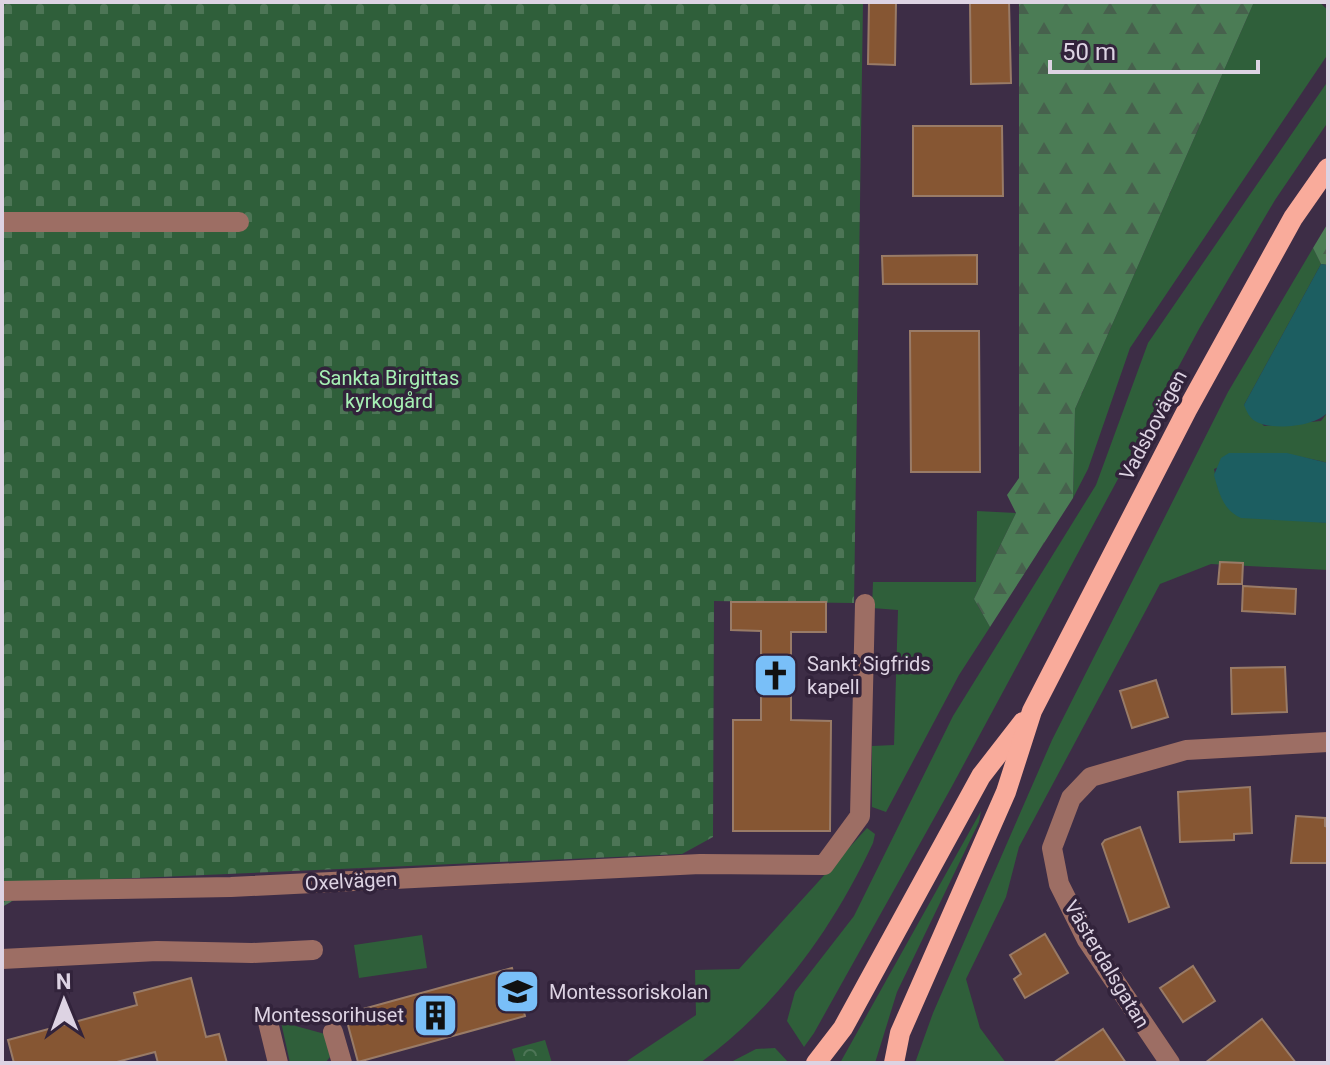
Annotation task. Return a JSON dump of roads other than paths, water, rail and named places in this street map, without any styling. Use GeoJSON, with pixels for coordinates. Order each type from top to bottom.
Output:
{"type":"FeatureCollection","features":[{"type":"Feature","properties":{"kind":"main road","name":"Vadsbovägen"},"geometry":{"type":"LineString","coordinates":[[894,1063],[905,1020],[1006,792],[1032,711],[1187,410],[1293,218],[1328,168]]}},
{"type":"Feature","properties":{"kind":"main road","name":"Vadsbovägen"},"geometry":{"type":"LineString","coordinates":[[816,1063],[843,1028],[981,776],[1032,711]]}},
{"type":"Feature","properties":{"kind":"street"},"geometry":{"type":"LineString","coordinates":[[2,222],[239,222]]}},
{"type":"Feature","properties":{"kind":"street","name":"Oxelvägen"},"geometry":{"type":"LineString","coordinates":[[2,891],[231,887],[700,864],[824,865],[860,816],[865,604]]}},
{"type":"Feature","properties":{"kind":"street","name":"Västerdalsgatan"},"geometry":{"type":"LineString","coordinates":[[1170,1063],[1087,940],[1059,884],[1052,848],[1071,798],[1091,777],[1186,750],[1328,742]]}},
{"type":"Feature","properties":{"kind":"street"},"geometry":{"type":"LineString","coordinates":[[2,959],[157,951],[252,953],[313,950]]}},
{"type":"Feature","properties":{"kind":"street"},"geometry":{"type":"LineString","coordinates":[[267,1018],[278,1063]]}},
{"type":"Feature","properties":{"kind":"street"},"geometry":{"type":"LineString","coordinates":[[333,1032],[342,1063]]}},
{"type":"Feature","properties":{"kind":"place","name":"Sankt Sigfrids kapell"},"geometry":{"type":"Point","coordinates":[776,676]}},
{"type":"Feature","properties":{"kind":"place","name":"Montessoriskolan"},"geometry":{"type":"Point","coordinates":[518,992]}},
{"type":"Feature","properties":{"kind":"place","name":"Montessorihuset"},"geometry":{"type":"Point","coordinates":[435,1015]}},
{"type":"Feature","properties":{"kind":"park label","name":"Sankta Birgittas kyrkogård"},"geometry":{"type":"Point","coordinates":[389,390]}}]}
